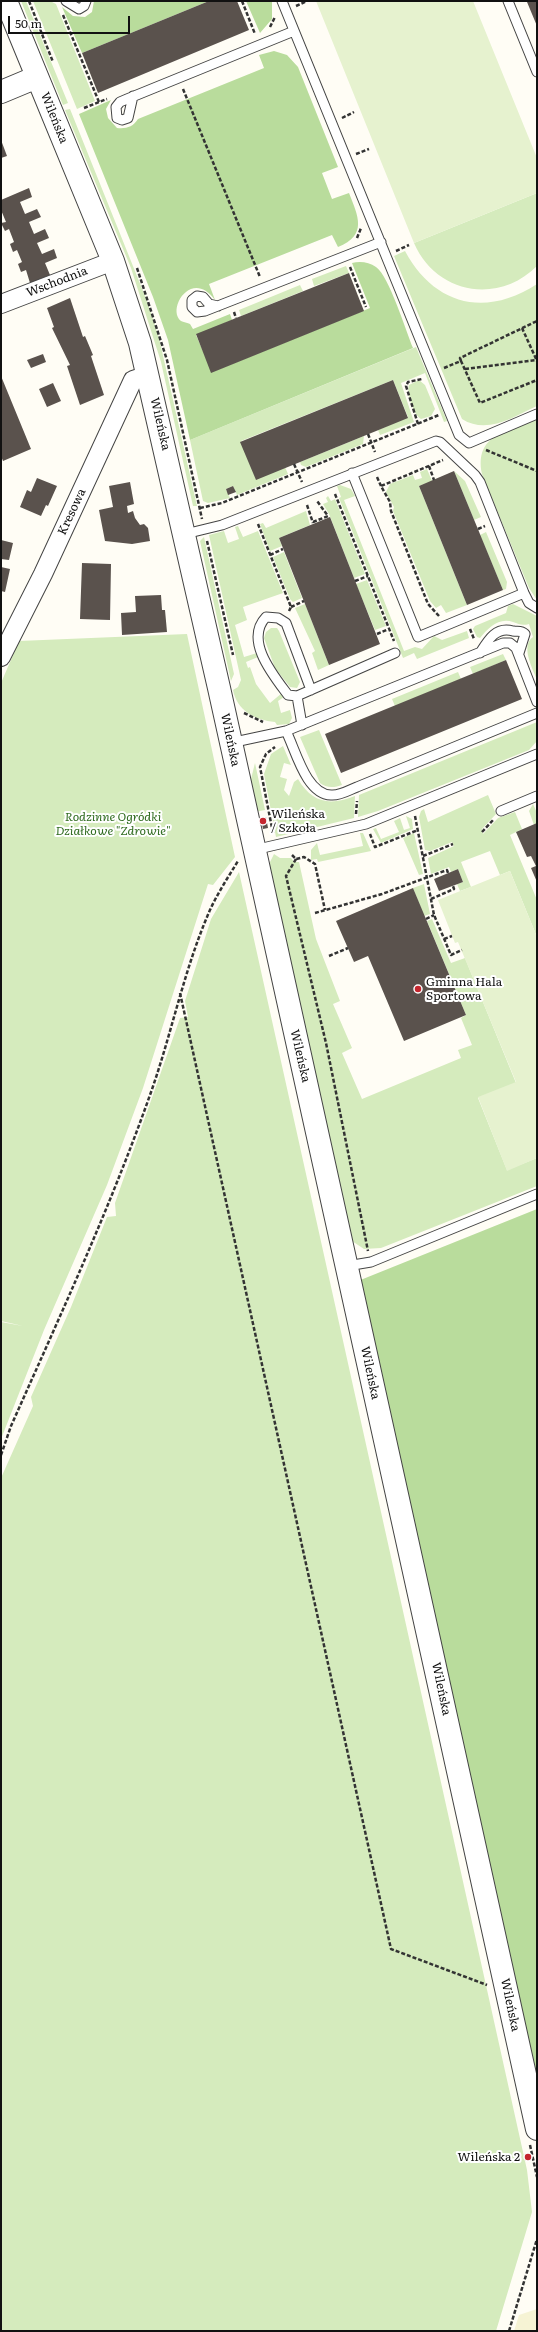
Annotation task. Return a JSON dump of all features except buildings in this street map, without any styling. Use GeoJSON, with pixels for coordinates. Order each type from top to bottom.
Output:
{"type":"FeatureCollection","features":[{"type":"Feature","properties":{"kind":"street","name":"Wileńska"},"geometry":{"type":"LineString","coordinates":[[6,1],[113,260],[130,309],[148,375],[185,534],[537,2129]]}},
{"type":"Feature","properties":{"kind":"street"},"geometry":{"type":"LineString","coordinates":[[1,92],[37,77]]}},
{"type":"Feature","properties":{"kind":"street","name":"Wschodnia"},"geometry":{"type":"LineString","coordinates":[[1,304],[113,260]]}},
{"type":"Feature","properties":{"kind":"street","name":"Kresowa"},"geometry":{"type":"LineString","coordinates":[[1,657],[5,637],[44,574],[133,380],[148,375]]}},
{"type":"Feature","properties":{"kind":"lane"},"geometry":{"type":"LineString","coordinates":[[63,4],[79,9],[84,6],[86,1]]}},
{"type":"Feature","properties":{"kind":"lane"},"geometry":{"type":"LineString","coordinates":[[282,1],[460,435],[469,443],[537,414]]}},
{"type":"Feature","properties":{"kind":"lane"},"geometry":{"type":"LineString","coordinates":[[508,1],[537,72]]}},
{"type":"Feature","properties":{"kind":"lane"},"geometry":{"type":"LineString","coordinates":[[133,96],[294,30]]}},
{"type":"Feature","properties":{"kind":"lane"},"geometry":{"type":"LineString","coordinates":[[218,306],[381,242]]}},
{"type":"Feature","properties":{"kind":"lane"},"geometry":{"type":"LineString","coordinates":[[185,534],[222,525],[436,441],[443,443],[480,482],[524,593],[529,602],[537,608]]}},
{"type":"Feature","properties":{"kind":"lane"},"geometry":{"type":"LineString","coordinates":[[352,473],[418,637],[524,593]]}},
{"type":"Feature","properties":{"kind":"lane"},"geometry":{"type":"LineString","coordinates":[[311,690],[286,623],[278,618],[266,618],[258,625],[257,639],[269,670],[288,695],[297,696],[311,690],[395,649]]}},
{"type":"Feature","properties":{"kind":"lane"},"geometry":{"type":"LineString","coordinates":[[480,653],[494,633],[509,630],[522,631],[524,634],[519,653]]}},
{"type":"Feature","properties":{"kind":"lane"},"geometry":{"type":"LineString","coordinates":[[230,743],[286,731],[503,643],[510,643],[519,653],[537,702]]}},
{"type":"Feature","properties":{"kind":"lane"},"geometry":{"type":"LineString","coordinates":[[297,696],[302,725]]}},
{"type":"Feature","properties":{"kind":"lane"},"geometry":{"type":"LineString","coordinates":[[286,731],[310,784],[323,794],[332,795],[352,790],[537,714]]}},
{"type":"Feature","properties":{"kind":"lane"},"geometry":{"type":"LineString","coordinates":[[254,850],[366,824],[537,754]]}},
{"type":"Feature","properties":{"kind":"lane"},"geometry":{"type":"LineString","coordinates":[[501,811],[537,796]]}},
{"type":"Feature","properties":{"kind":"lane"},"geometry":{"type":"LineString","coordinates":[[347,1266],[371,1262],[537,1194]]}},
{"type":"Feature","properties":{"kind":"path"},"geometry":{"type":"LineString","coordinates":[[242,1],[256,37],[261,35]]}},
{"type":"Feature","properties":{"kind":"path"},"geometry":{"type":"LineString","coordinates":[[63,4],[99,102]]}},
{"type":"Feature","properties":{"kind":"path"},"geometry":{"type":"LineString","coordinates":[[267,31],[271,26],[275,15]]}},
{"type":"Feature","properties":{"kind":"path"},"geometry":{"type":"LineString","coordinates":[[178,77],[264,288]]}},
{"type":"Feature","properties":{"kind":"path"},"geometry":{"type":"LineString","coordinates":[[84,108],[113,96]]}},
{"type":"Feature","properties":{"kind":"path"},"geometry":{"type":"LineString","coordinates":[[537,321],[460,358],[480,403],[537,380]]}},
{"type":"Feature","properties":{"kind":"path"},"geometry":{"type":"LineString","coordinates":[[465,370],[537,361],[522,328]]}},
{"type":"Feature","properties":{"kind":"path"},"geometry":{"type":"LineString","coordinates":[[435,372],[462,361]]}},
{"type":"Feature","properties":{"kind":"path"},"geometry":{"type":"LineString","coordinates":[[418,424],[406,386],[408,382],[420,378],[426,382]]}},
{"type":"Feature","properties":{"kind":"path"},"geometry":{"type":"LineString","coordinates":[[436,409],[442,422]]}},
{"type":"Feature","properties":{"kind":"path"},"geometry":{"type":"LineString","coordinates":[[196,508],[222,503],[439,415]]}},
{"type":"Feature","properties":{"kind":"path"},"geometry":{"type":"LineString","coordinates":[[368,434],[379,463]]}},
{"type":"Feature","properties":{"kind":"path"},"geometry":{"type":"LineString","coordinates":[[469,443],[537,471]]}},
{"type":"Feature","properties":{"kind":"path"},"geometry":{"type":"LineString","coordinates":[[440,618],[428,604],[391,511],[390,502],[381,486],[455,455]]}},
{"type":"Feature","properties":{"kind":"path"},"geometry":{"type":"LineString","coordinates":[[294,464],[307,491],[328,516],[313,523],[307,491]]}},
{"type":"Feature","properties":{"kind":"path"},"geometry":{"type":"LineString","coordinates":[[429,466],[434,480]]}},
{"type":"Feature","properties":{"kind":"path"},"geometry":{"type":"LineString","coordinates":[[330,482],[389,629],[395,649]]}},
{"type":"Feature","properties":{"kind":"path"},"geometry":{"type":"LineString","coordinates":[[253,513],[290,607],[286,623]]}},
{"type":"Feature","properties":{"kind":"path"},"geometry":{"type":"LineString","coordinates":[[484,518],[489,532]]}},
{"type":"Feature","properties":{"kind":"path"},"geometry":{"type":"LineString","coordinates":[[478,529],[486,525]]}},
{"type":"Feature","properties":{"kind":"path"},"geometry":{"type":"LineString","coordinates":[[270,555],[283,549]]}},
{"type":"Feature","properties":{"kind":"path"},"geometry":{"type":"LineString","coordinates":[[355,581],[368,576]]}},
{"type":"Feature","properties":{"kind":"path"},"geometry":{"type":"LineString","coordinates":[[290,607],[304,601]]}},
{"type":"Feature","properties":{"kind":"path"},"geometry":{"type":"LineString","coordinates":[[377,634],[389,629]]}},
{"type":"Feature","properties":{"kind":"path"},"geometry":{"type":"LineString","coordinates":[[413,806],[434,915],[451,955],[462,950]]}},
{"type":"Feature","properties":{"kind":"path"},"geometry":{"type":"LineString","coordinates":[[482,832],[501,811]]}},
{"type":"Feature","properties":{"kind":"path"},"geometry":{"type":"LineString","coordinates":[[366,824],[375,847],[418,830]]}},
{"type":"Feature","properties":{"kind":"path"},"geometry":{"type":"LineString","coordinates":[[423,856],[453,844]]}},
{"type":"Feature","properties":{"kind":"path"},"geometry":{"type":"LineString","coordinates":[[1,1455],[11,1426],[94,1238],[151,1094],[180,993],[206,918],[217,895],[242,854],[254,850]]}},
{"type":"Feature","properties":{"kind":"path"},"geometry":{"type":"LineString","coordinates":[[296,859],[286,876],[326,1043],[371,1262]]}},
{"type":"Feature","properties":{"kind":"path"},"geometry":{"type":"LineString","coordinates":[[316,913],[382,894],[411,882],[428,878],[447,870],[448,873]]}},
{"type":"Feature","properties":{"kind":"path"},"geometry":{"type":"LineString","coordinates":[[431,899],[454,889],[453,886]]}},
{"type":"Feature","properties":{"kind":"path"},"geometry":{"type":"LineString","coordinates":[[426,919],[434,915]]}},
{"type":"Feature","properties":{"kind":"path"},"geometry":{"type":"LineString","coordinates":[[444,939],[452,936]]}},
{"type":"Feature","properties":{"kind":"path"},"geometry":{"type":"LineString","coordinates":[[330,956],[348,948]]}},
{"type":"Feature","properties":{"kind":"path"},"geometry":{"type":"LineString","coordinates":[[180,993],[390,1949],[485,1985],[505,1981]]}},
{"type":"Feature","properties":{"kind":"path"},"geometry":{"type":"LineString","coordinates":[[509,2331],[537,2239]]}},
{"type":"Feature","properties":{"kind":"shaded area"},"geometry":{"type":"Polygon","coordinates":[[[537,2309],[537,2331],[514,2331],[519,2315],[537,2309]]]}},
{"type":"Feature","properties":{"kind":"green space"},"geometry":{"type":"Polygon","coordinates":[[[21,1],[26,1],[68,103],[63,105],[21,1]]]}},
{"type":"Feature","properties":{"kind":"green space"},"geometry":{"type":"Polygon","coordinates":[[[33,1],[50,1],[56,4],[95,101],[77,109],[33,1]]]}},
{"type":"Feature","properties":{"kind":"green space"},"geometry":{"type":"Polygon","coordinates":[[[94,1],[209,1],[82,53],[62,7],[73,16],[85,17],[92,12],[94,1]]]}},
{"type":"Feature","properties":{"kind":"green space"},"geometry":{"type":"Polygon","coordinates":[[[246,1],[272,1],[272,19],[260,33],[246,1]]]}},
{"type":"Feature","properties":{"kind":"green space"},"geometry":{"type":"Polygon","coordinates":[[[316,1],[473,1],[537,158],[537,193],[414,243],[316,1]]]}},
{"type":"Feature","properties":{"kind":"green space"},"geometry":{"type":"Polygon","coordinates":[[[274,51],[287,55],[298,67],[338,167],[322,173],[332,199],[349,193],[357,217],[357,231],[354,237],[338,247],[332,235],[209,284],[215,300],[206,291],[198,288],[190,289],[179,301],[177,315],[181,321],[190,324],[193,329],[230,314],[232,320],[196,335],[212,372],[370,308],[352,263],[364,262],[376,267],[381,272],[392,292],[413,348],[190,440],[168,340],[153,297],[79,114],[111,100],[106,109],[108,118],[117,128],[129,127],[138,119],[264,68],[259,55],[274,51]]]}},
{"type":"Feature","properties":{"kind":"green space"},"geometry":{"type":"Polygon","coordinates":[[[70,109],[147,301],[159,338],[197,506],[193,506],[161,362],[131,268],[65,110],[70,109]]]}},
{"type":"Feature","properties":{"kind":"green space"},"geometry":{"type":"Polygon","coordinates":[[[537,193],[537,266],[521,278],[504,286],[487,289],[469,288],[452,283],[437,274],[424,260],[414,243],[537,193]]]}},
{"type":"Feature","properties":{"kind":"green space"},"geometry":{"type":"Polygon","coordinates":[[[405,251],[417,269],[431,284],[446,294],[462,300],[480,303],[499,301],[518,295],[537,284],[537,406],[500,423],[490,425],[471,423],[462,419],[394,256],[405,251]]]}},
{"type":"Feature","properties":{"kind":"green space"},"geometry":{"type":"Polygon","coordinates":[[[346,266],[349,273],[314,286],[312,279],[346,266]]]}},
{"type":"Feature","properties":{"kind":"green space"},"geometry":{"type":"Polygon","coordinates":[[[300,285],[303,291],[241,316],[239,310],[300,285]]]}},
{"type":"Feature","properties":{"kind":"green space"},"geometry":{"type":"Polygon","coordinates":[[[416,347],[447,421],[444,422],[425,373],[401,383],[414,422],[380,435],[378,430],[408,417],[393,380],[241,441],[256,479],[285,467],[288,474],[237,495],[233,486],[226,489],[230,498],[208,503],[203,501],[190,440],[416,347]]]}},
{"type":"Feature","properties":{"kind":"green space"},"geometry":{"type":"Polygon","coordinates":[[[419,380],[425,385],[435,409],[431,416],[421,419],[413,409],[408,389],[409,385],[419,380]]]}},
{"type":"Feature","properties":{"kind":"green space"},"geometry":{"type":"Polygon","coordinates":[[[537,419],[537,600],[529,588],[482,474],[481,461],[483,450],[488,442],[496,436],[537,419]]]}},
{"type":"Feature","properties":{"kind":"green space"},"geometry":{"type":"Polygon","coordinates":[[[364,436],[363,444],[306,467],[301,465],[300,462],[364,436]]]}},
{"type":"Feature","properties":{"kind":"green space"},"geometry":{"type":"Polygon","coordinates":[[[427,469],[432,481],[419,486],[467,605],[446,613],[441,605],[436,608],[430,601],[393,511],[394,507],[386,492],[390,484],[413,475],[415,480],[422,478],[420,472],[427,469]]]}},
{"type":"Feature","properties":{"kind":"green space"},"geometry":{"type":"Polygon","coordinates":[[[454,471],[465,481],[481,517],[474,520],[454,471]]]}},
{"type":"Feature","properties":{"kind":"green space"},"geometry":{"type":"Polygon","coordinates":[[[340,485],[351,489],[355,496],[344,500],[404,651],[415,647],[422,649],[434,636],[442,640],[467,631],[469,638],[417,659],[414,653],[403,658],[339,498],[341,497],[337,486],[340,485]]]}},
{"type":"Feature","properties":{"kind":"green space"},"geometry":{"type":"Polygon","coordinates":[[[328,496],[331,501],[335,499],[365,574],[354,578],[329,514],[323,504],[328,502],[326,498],[328,496]]]}},
{"type":"Feature","properties":{"kind":"green space"},"geometry":{"type":"Polygon","coordinates":[[[306,511],[310,525],[279,538],[282,546],[270,551],[260,524],[263,523],[266,528],[306,511]]]}},
{"type":"Feature","properties":{"kind":"green space"},"geometry":{"type":"Polygon","coordinates":[[[238,526],[243,537],[258,531],[283,593],[243,607],[247,620],[235,625],[244,657],[257,653],[258,657],[246,662],[248,668],[250,667],[256,684],[270,703],[282,693],[284,697],[278,701],[281,713],[290,710],[292,718],[289,724],[277,725],[275,722],[254,717],[238,704],[233,690],[238,687],[241,680],[209,535],[224,531],[228,543],[239,539],[235,527],[238,526]]]}},
{"type":"Feature","properties":{"kind":"green space"},"geometry":{"type":"Polygon","coordinates":[[[486,532],[507,582],[506,589],[503,590],[480,535],[486,532]]]}},
{"type":"Feature","properties":{"kind":"green space"},"geometry":{"type":"Polygon","coordinates":[[[204,537],[234,674],[231,681],[200,541],[204,537]]]}},
{"type":"Feature","properties":{"kind":"green space"},"geometry":{"type":"Polygon","coordinates":[[[284,552],[302,598],[293,602],[290,599],[273,557],[284,552]]]}},
{"type":"Feature","properties":{"kind":"green space"},"geometry":{"type":"Polygon","coordinates":[[[367,580],[386,626],[375,630],[356,584],[367,580]]]}},
{"type":"Feature","properties":{"kind":"green space"},"geometry":{"type":"Polygon","coordinates":[[[305,604],[329,665],[318,670],[312,653],[315,651],[295,608],[305,604]]]}},
{"type":"Feature","properties":{"kind":"green space"},"geometry":{"type":"Polygon","coordinates":[[[513,604],[537,616],[537,680],[527,652],[529,641],[533,637],[529,624],[522,625],[508,621],[499,622],[490,627],[480,638],[477,637],[473,629],[475,626],[506,613],[508,606],[513,604]]]}},
{"type":"Feature","properties":{"kind":"green space"},"geometry":{"type":"Polygon","coordinates":[[[271,628],[277,628],[279,631],[300,682],[297,688],[290,687],[275,668],[264,638],[266,632],[271,628]]]}},
{"type":"Feature","properties":{"kind":"green space","name":"Rodzinne Ogródki Działkowe \"Zdrowie\""},"geometry":{"type":"Polygon","coordinates":[[[187,634],[235,857],[213,885],[208,884],[143,1088],[107,1185],[44,1330],[1,1439],[1,1322],[23,1326],[1,1321],[1,683],[19,641],[187,634]]]}},
{"type":"Feature","properties":{"kind":"green space"},"geometry":{"type":"Polygon","coordinates":[[[503,654],[506,660],[473,674],[470,667],[503,654]]]}},
{"type":"Feature","properties":{"kind":"green space"},"geometry":{"type":"Polygon","coordinates":[[[458,672],[461,679],[395,706],[392,699],[458,672]]]}},
{"type":"Feature","properties":{"kind":"green space"},"geometry":{"type":"Polygon","coordinates":[[[537,722],[537,741],[529,750],[378,811],[358,817],[359,795],[537,722]]]}},
{"type":"Feature","properties":{"kind":"green space"},"geometry":{"type":"Polygon","coordinates":[[[319,730],[342,785],[330,787],[320,783],[300,737],[319,730]]]}},
{"type":"Feature","properties":{"kind":"green space"},"geometry":{"type":"Polygon","coordinates":[[[283,746],[291,765],[284,763],[280,777],[287,779],[284,790],[289,796],[294,782],[298,779],[309,793],[322,800],[338,801],[355,796],[354,818],[276,837],[264,774],[271,754],[283,746]]]}},
{"type":"Feature","properties":{"kind":"green space"},"geometry":{"type":"Polygon","coordinates":[[[255,763],[265,810],[255,812],[250,783],[255,763]]]}},
{"type":"Feature","properties":{"kind":"green space"},"geometry":{"type":"Polygon","coordinates":[[[488,795],[496,814],[482,829],[483,834],[498,818],[515,812],[522,829],[510,835],[537,900],[537,937],[510,871],[500,875],[490,851],[461,862],[471,887],[460,891],[457,884],[463,882],[458,869],[451,872],[449,867],[431,874],[428,858],[454,846],[452,842],[430,851],[425,850],[419,817],[421,811],[424,809],[428,822],[488,795]]]}},
{"type":"Feature","properties":{"kind":"green space"},"geometry":{"type":"Polygon","coordinates":[[[533,804],[537,813],[537,823],[534,825],[529,811],[533,804]]]}},
{"type":"Feature","properties":{"kind":"green space"},"geometry":{"type":"Polygon","coordinates":[[[406,816],[412,819],[413,829],[381,843],[373,829],[376,828],[381,839],[399,832],[394,821],[400,818],[404,830],[410,828],[406,816]]]}},
{"type":"Feature","properties":{"kind":"green space"},"geometry":{"type":"Polygon","coordinates":[[[360,833],[363,833],[371,851],[318,862],[317,859],[311,860],[311,850],[317,843],[320,855],[363,846],[360,833]]]}},
{"type":"Feature","properties":{"kind":"green space"},"geometry":{"type":"Polygon","coordinates":[[[414,833],[423,874],[419,875],[403,838],[414,833]]]}},
{"type":"Feature","properties":{"kind":"green space"},"geometry":{"type":"Polygon","coordinates":[[[274,854],[280,858],[291,858],[294,862],[299,862],[316,939],[340,1001],[333,1004],[352,1048],[342,1053],[362,1099],[461,1058],[458,1050],[472,1045],[461,1018],[466,1015],[427,921],[432,919],[451,963],[465,958],[516,1083],[478,1098],[507,1170],[537,1158],[537,1186],[381,1248],[364,1249],[349,1239],[267,868],[274,854]]]}},
{"type":"Feature","properties":{"kind":"green space"},"geometry":{"type":"Polygon","coordinates":[[[510,871],[537,937],[537,1158],[507,1171],[478,1097],[516,1082],[458,942],[455,943],[438,900],[510,871]]]}},
{"type":"Feature","properties":{"kind":"green space"},"geometry":{"type":"Polygon","coordinates":[[[239,872],[527,2170],[532,2212],[496,2331],[1,2331],[1,1478],[33,1406],[31,1397],[71,1307],[107,1217],[116,1216],[115,1203],[180,1018],[188,1017],[185,1001],[211,919],[239,872]]]}},
{"type":"Feature","properties":{"kind":"green space"},"geometry":{"type":"Polygon","coordinates":[[[424,884],[430,914],[424,916],[413,888],[424,884]]]}},
{"type":"Feature","properties":{"kind":"green space"},"geometry":{"type":"Polygon","coordinates":[[[537,1209],[537,2081],[358,1281],[537,1209]]]}},
{"type":"Feature","properties":{"kind":"place","name":"Wileńska / Szkoła"},"geometry":{"type":"Point","coordinates":[263,821]}},
{"type":"Feature","properties":{"kind":"place","name":"Gminna Hala Sportowa"},"geometry":{"type":"Point","coordinates":[418,989]}},
{"type":"Feature","properties":{"kind":"place","name":"Wileńska 2"},"geometry":{"type":"Point","coordinates":[528,2157]}}]}
